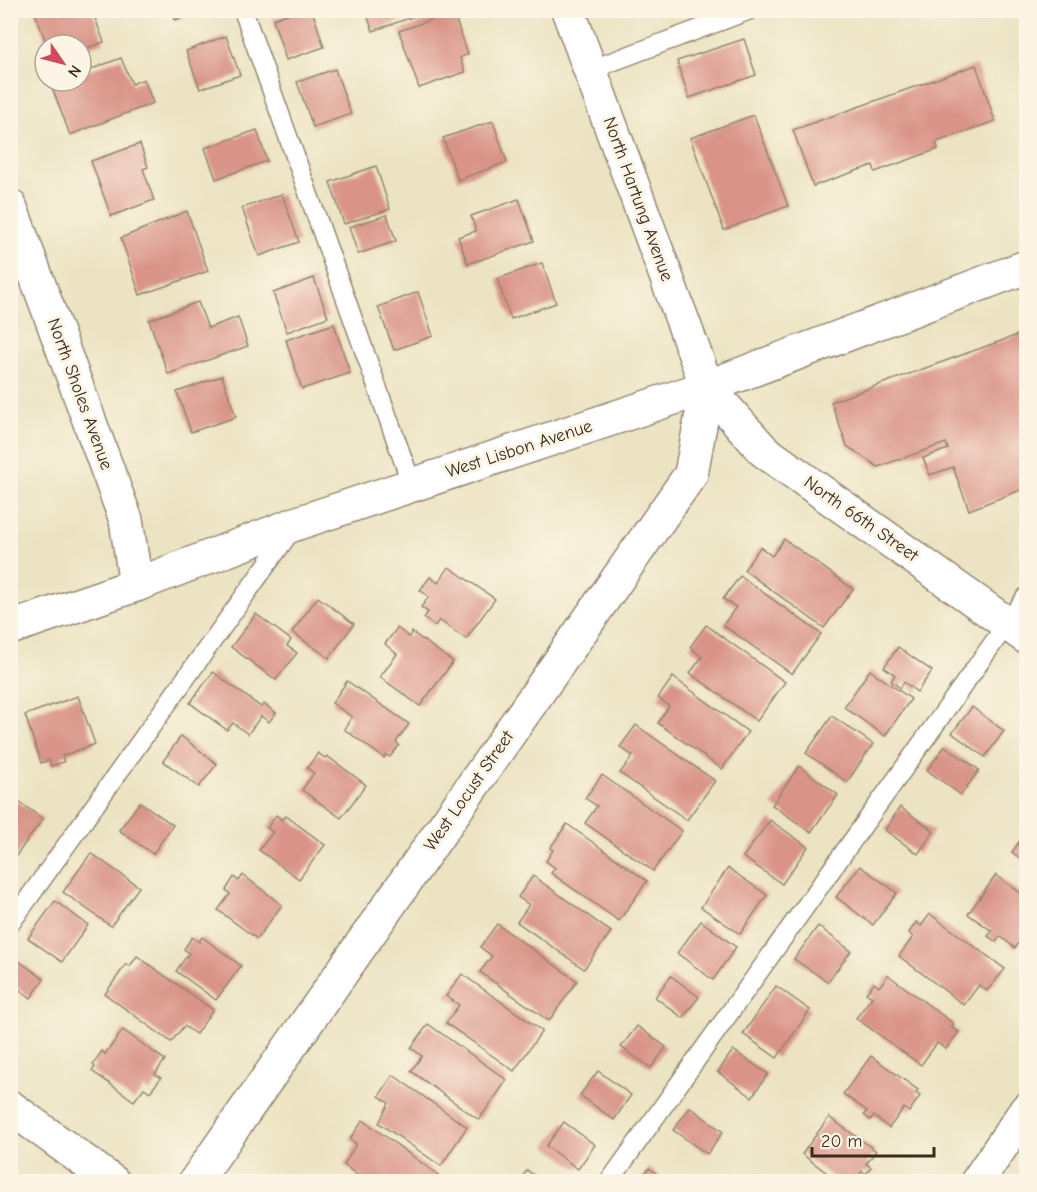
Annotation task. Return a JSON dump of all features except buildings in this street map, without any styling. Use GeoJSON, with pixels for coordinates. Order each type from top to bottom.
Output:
{"type":"FeatureCollection","features":[{"type":"Feature","properties":{"kind":"street","name":"North Hartung Avenue"},"geometry":{"type":"LineString","coordinates":[[568,10],[707,387]]}},
{"type":"Feature","properties":{"kind":"street","name":"North Sholes Avenue"},"geometry":{"type":"LineString","coordinates":[[10,206],[126,520],[136,585]]}},
{"type":"Feature","properties":{"kind":"street","name":"West Lisbon Avenue"},"geometry":{"type":"LineString","coordinates":[[10,628],[136,585],[295,524],[707,387],[1026,267]]}},
{"type":"Feature","properties":{"kind":"street","name":"North 66th Street"},"geometry":{"type":"LineString","coordinates":[[707,387],[764,451],[1020,619]]}},
{"type":"Feature","properties":{"kind":"street","name":"West Locust Street"},"geometry":{"type":"LineString","coordinates":[[195,1182],[692,474],[707,387]]}},
{"type":"Feature","properties":{"kind":"street"},"geometry":{"type":"LineString","coordinates":[[10,1107],[113,1182]]}},
{"type":"Feature","properties":{"kind":"street"},"geometry":{"type":"LineString","coordinates":[[977,1182],[1026,1110]]}},
{"type":"Feature","properties":{"kind":"lane"},"geometry":{"type":"LineString","coordinates":[[243,10],[412,485]]}},
{"type":"Feature","properties":{"kind":"lane"},"geometry":{"type":"LineString","coordinates":[[590,70],[750,10]]}},
{"type":"Feature","properties":{"kind":"lane"},"geometry":{"type":"LineString","coordinates":[[10,924],[295,524]]}},
{"type":"Feature","properties":{"kind":"lane"},"geometry":{"type":"LineString","coordinates":[[609,1182],[1020,619]]}}]}
